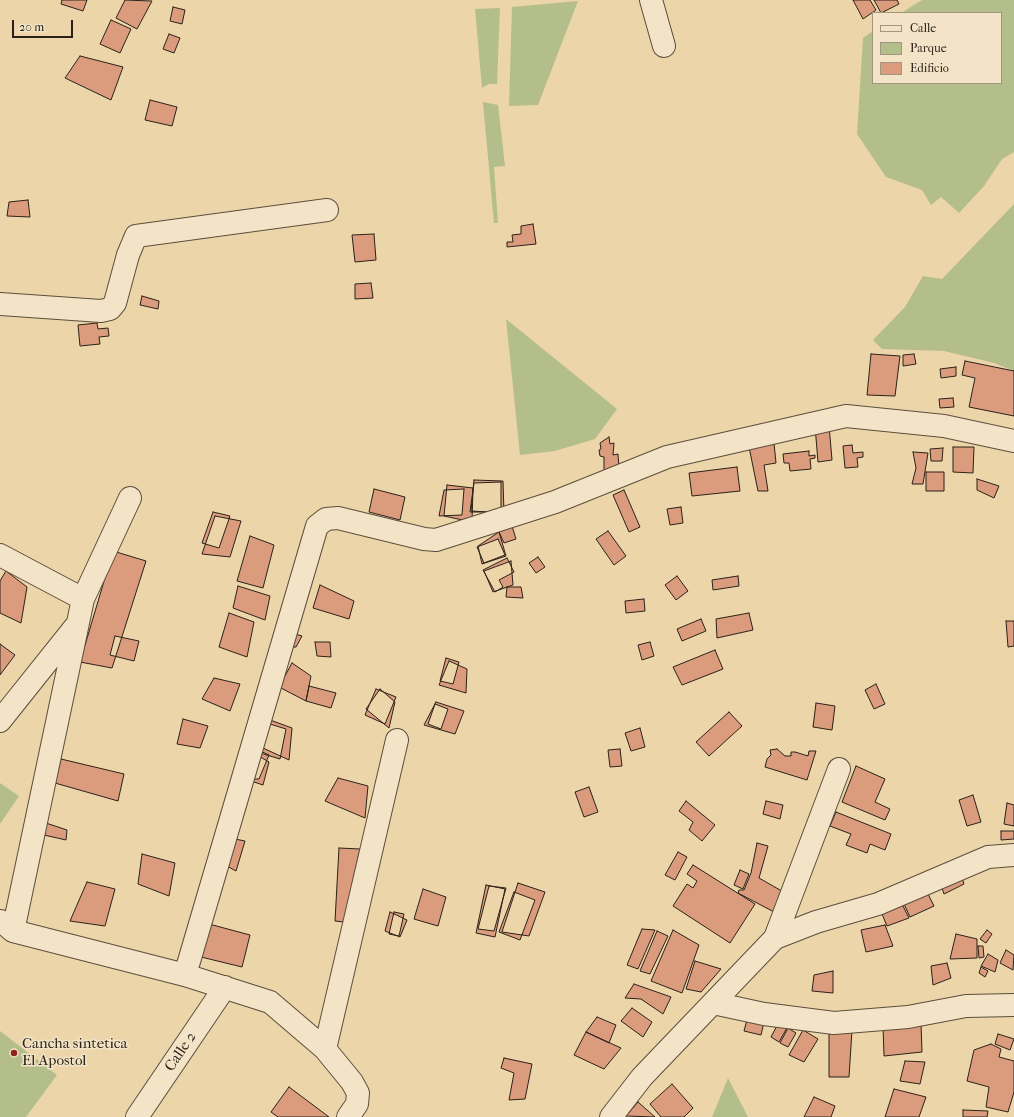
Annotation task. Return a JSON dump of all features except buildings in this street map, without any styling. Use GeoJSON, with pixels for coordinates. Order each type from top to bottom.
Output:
{"type":"FeatureCollection","features":[{"type":"Feature","properties":{"kind":"street"},"geometry":{"type":"LineString","coordinates":[[651,0],[664,46]]}},
{"type":"Feature","properties":{"kind":"street"},"geometry":{"type":"LineString","coordinates":[[0,304],[101,311],[110,309],[115,303],[128,255],[136,236],[327,210]]}},
{"type":"Feature","properties":{"kind":"street"},"geometry":{"type":"LineString","coordinates":[[185,975],[317,526],[326,519],[338,518],[424,539],[436,540],[555,502],[667,457],[846,416],[944,426],[1014,441]]}},
{"type":"Feature","properties":{"kind":"street"},"geometry":{"type":"LineString","coordinates":[[130,498],[83,599],[6,926],[185,975],[270,1002],[325,1049],[352,1082],[358,1093],[357,1104],[348,1117]]}},
{"type":"Feature","properties":{"kind":"street"},"geometry":{"type":"LineString","coordinates":[[0,555],[83,599]]}},
{"type":"Feature","properties":{"kind":"street"},"geometry":{"type":"LineString","coordinates":[[0,721],[78,623]]}},
{"type":"Feature","properties":{"kind":"street"},"geometry":{"type":"LineString","coordinates":[[325,1049],[397,740]]}},
{"type":"Feature","properties":{"kind":"street"},"geometry":{"type":"LineString","coordinates":[[610,1117],[642,1077],[775,938],[839,769]]}},
{"type":"Feature","properties":{"kind":"street"},"geometry":{"type":"LineString","coordinates":[[775,938],[816,922],[878,904],[988,857],[1014,855]]}},
{"type":"Feature","properties":{"kind":"street","name":"Calle 2"},"geometry":{"type":"LineString","coordinates":[[136,1117],[225,987]]}},
{"type":"Feature","properties":{"kind":"street"},"geometry":{"type":"LineString","coordinates":[[713,1003],[764,1014],[834,1023],[908,1016],[966,1006],[1014,1005]]}},
{"type":"Feature","properties":{"kind":"green space"},"geometry":{"type":"Polygon","coordinates":[[[922,0],[1014,0],[1014,152],[1002,159],[984,186],[959,213],[941,197],[931,205],[922,190],[886,177],[857,134],[863,38],[872,32],[872,84],[1002,84],[1002,12],[903,12],[922,0]]]}},
{"type":"Feature","properties":{"kind":"green space"},"geometry":{"type":"Polygon","coordinates":[[[578,1],[538,105],[509,106],[512,7],[578,1]]]}},
{"type":"Feature","properties":{"kind":"green space"},"geometry":{"type":"Polygon","coordinates":[[[500,8],[497,84],[489,84],[482,88],[475,9],[500,8]]]}},
{"type":"Feature","properties":{"kind":"green space"},"geometry":{"type":"Polygon","coordinates":[[[483,102],[498,105],[505,166],[494,167],[498,223],[494,223],[483,102]]]}},
{"type":"Feature","properties":{"kind":"green space"},"geometry":{"type":"Polygon","coordinates":[[[1014,204],[1014,371],[994,363],[944,351],[882,349],[873,340],[905,307],[923,276],[942,279],[1014,204]]]}},
{"type":"Feature","properties":{"kind":"green space"},"geometry":{"type":"Polygon","coordinates":[[[506,319],[617,409],[595,439],[555,451],[520,455],[506,319]]]}},
{"type":"Feature","properties":{"kind":"green space"},"geometry":{"type":"Polygon","coordinates":[[[0,783],[19,796],[0,824],[0,783]]]}},
{"type":"Feature","properties":{"kind":"green space","name":"Cancha sintetica El Apostol"},"geometry":{"type":"Polygon","coordinates":[[[0,1031],[57,1075],[26,1117],[0,1117],[0,1031]]]}},
{"type":"Feature","properties":{"kind":"green space"},"geometry":{"type":"Polygon","coordinates":[[[728,1078],[748,1117],[712,1117],[728,1078]]]}},
{"type":"Feature","properties":{"kind":"place","name":"Cancha sintetica El Apostol"},"geometry":{"type":"Point","coordinates":[14,1053]}}]}
